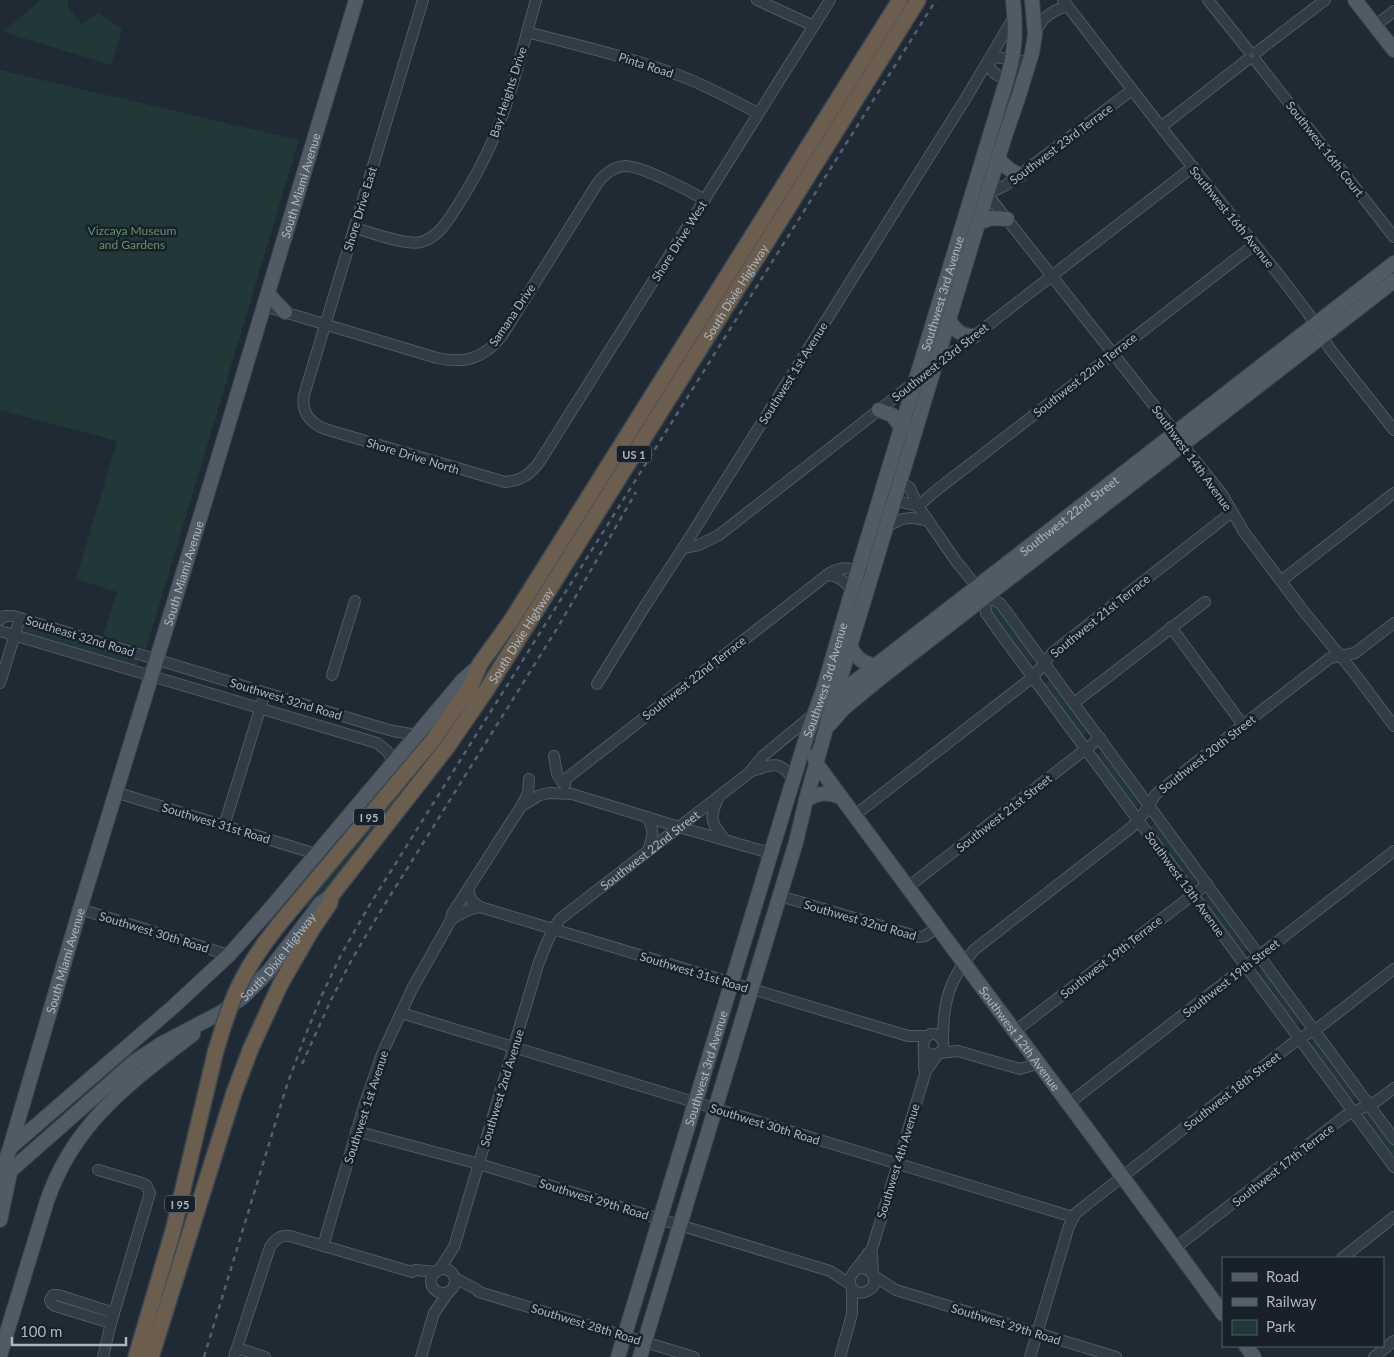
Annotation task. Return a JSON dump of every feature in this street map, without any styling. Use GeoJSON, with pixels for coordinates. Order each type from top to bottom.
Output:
{"type":"FeatureCollection","features":[{"type":"Feature","properties":{"kind":"highway","name":"South Dixie Highway"},"geometry":{"type":"LineString","coordinates":[[480,664],[511,621],[900,0]]}},
{"type":"Feature","properties":{"kind":"highway","name":"South Dixie Highway"},"geometry":{"type":"LineString","coordinates":[[332,896],[448,746],[487,688],[918,0]]}},
{"type":"Feature","properties":{"kind":"highway","name":"I 95"},"geometry":{"type":"LineString","coordinates":[[136,1357],[173,1231],[216,1050],[231,1004],[246,972],[264,944],[295,905],[434,740],[471,686],[480,664]]}},
{"type":"Feature","properties":{"kind":"highway","name":"I 95"},"geometry":{"type":"LineString","coordinates":[[151,1357],[231,1101],[248,1055],[280,985],[332,896]]}},
{"type":"Feature","properties":{"kind":"main road","name":"South Miami Avenue"},"geometry":{"type":"LineString","coordinates":[[0,1220],[6,1173],[5,1152],[25,1097],[115,792],[214,472],[356,0]]}},
{"type":"Feature","properties":{"kind":"main road","name":"Southwest 3rd Avenue"},"geometry":{"type":"LineString","coordinates":[[618,1357],[770,853],[828,674],[916,380],[980,192],[1013,60],[1015,46],[1013,0]]}},
{"type":"Feature","properties":{"kind":"main road","name":"Southwest 3rd Avenue"},"geometry":{"type":"LineString","coordinates":[[640,1357],[780,896],[835,696],[978,224],[980,192],[998,158],[1020,96],[1035,34],[1032,0]]}},
{"type":"Feature","properties":{"kind":"main road"},"geometry":{"type":"LineString","coordinates":[[1355,0],[1394,50]]}},
{"type":"Feature","properties":{"kind":"main road"},"geometry":{"type":"LineString","coordinates":[[998,158],[1004,166],[1020,175]]}},
{"type":"Feature","properties":{"kind":"main road"},"geometry":{"type":"LineString","coordinates":[[978,224],[992,218],[1007,219]]}},
{"type":"Feature","properties":{"kind":"main road","name":"Southwest 22nd Street"},"geometry":{"type":"LineString","coordinates":[[827,727],[844,708],[980,592],[1175,432],[1394,263]]}},
{"type":"Feature","properties":{"kind":"main road","name":"Southwest 22nd Street"},"geometry":{"type":"LineString","coordinates":[[815,713],[875,665],[980,592],[1183,445],[1394,281]]}},
{"type":"Feature","properties":{"kind":"main road"},"geometry":{"type":"LineString","coordinates":[[266,300],[285,312]]}},
{"type":"Feature","properties":{"kind":"main road"},"geometry":{"type":"LineString","coordinates":[[949,320],[959,333],[974,336]]}},
{"type":"Feature","properties":{"kind":"main road"},"geometry":{"type":"LineString","coordinates":[[879,410],[892,415],[902,428]]}},
{"type":"Feature","properties":{"kind":"main road"},"geometry":{"type":"LineString","coordinates":[[850,646],[859,659],[869,665],[875,665]]}},
{"type":"Feature","properties":{"kind":"main road","name":"South Dixie Highway"},"geometry":{"type":"LineString","coordinates":[[5,1152],[179,1002],[229,955],[463,680],[480,664]]}},
{"type":"Feature","properties":{"kind":"main road"},"geometry":{"type":"LineString","coordinates":[[808,732],[816,762]]}},
{"type":"Feature","properties":{"kind":"main road","name":"Southwest 12th Avenue"},"geometry":{"type":"LineString","coordinates":[[816,762],[1222,1313]]}},
{"type":"Feature","properties":{"kind":"main road"},"geometry":{"type":"LineString","coordinates":[[806,800],[826,793],[841,797]]}},
{"type":"Feature","properties":{"kind":"main road"},"geometry":{"type":"LineString","coordinates":[[770,853],[776,857],[785,878]]}},
{"type":"Feature","properties":{"kind":"main road","name":"South Dixie Highway"},"geometry":{"type":"LineString","coordinates":[[0,1180],[134,1062],[235,1004],[261,980],[320,904],[332,896]]}},
{"type":"Feature","properties":{"kind":"main road"},"geometry":{"type":"LineString","coordinates":[[0,1355],[46,1201],[55,1178],[73,1146],[93,1120],[112,1100],[217,1016]]}},
{"type":"Feature","properties":{"kind":"main road"},"geometry":{"type":"LineString","coordinates":[[25,1097],[36,1111],[50,1113]]}},
{"type":"Feature","properties":{"kind":"street","name":"Shore Drive East"},"geometry":{"type":"LineString","coordinates":[[308,417],[305,413],[303,402],[423,0]]}},
{"type":"Feature","properties":{"kind":"street","name":"Bay Heights Drive"},"geometry":{"type":"LineString","coordinates":[[355,228],[404,242],[415,243],[434,236],[443,227],[473,181],[492,142],[504,109],[536,0]]}},
{"type":"Feature","properties":{"kind":"street"},"geometry":{"type":"LineString","coordinates":[[757,0],[814,26]]}},
{"type":"Feature","properties":{"kind":"street","name":"Shore Drive West"},"geometry":{"type":"LineString","coordinates":[[522,478],[531,472],[540,461],[830,0]]}},
{"type":"Feature","properties":{"kind":"street","name":"Southwest 16th Avenue"},"geometry":{"type":"LineString","coordinates":[[1057,0],[1065,3],[1290,290],[1330,349],[1394,430]]}},
{"type":"Feature","properties":{"kind":"street","name":"Southwest 16th Court"},"geometry":{"type":"LineString","coordinates":[[1208,0],[1394,237]]}},
{"type":"Feature","properties":{"kind":"street"},"geometry":{"type":"LineString","coordinates":[[1161,127],[1325,0]]}},
{"type":"Feature","properties":{"kind":"street"},"geometry":{"type":"LineString","coordinates":[[1035,34],[1047,15],[1065,3]]}},
{"type":"Feature","properties":{"kind":"street"},"geometry":{"type":"LineString","coordinates":[[1375,26],[1394,11]]}},
{"type":"Feature","properties":{"kind":"street","name":"Southwest 1st Avenue"},"geometry":{"type":"LineString","coordinates":[[597,684],[988,62],[1014,17]]}},
{"type":"Feature","properties":{"kind":"street","name":"Pinta Road"},"geometry":{"type":"LineString","coordinates":[[527,32],[640,62],[703,86],[758,113]]}},
{"type":"Feature","properties":{"kind":"street"},"geometry":{"type":"LineString","coordinates":[[1007,79],[993,73],[989,68],[988,62],[996,57],[1029,62]]}},
{"type":"Feature","properties":{"kind":"street","name":"Southwest 23rd Terrace"},"geometry":{"type":"LineString","coordinates":[[980,192],[1006,185],[1132,90]]}},
{"type":"Feature","properties":{"kind":"street","name":"Samana Drive"},"geometry":{"type":"LineString","coordinates":[[285,312],[437,358],[453,361],[469,360],[489,350],[501,336],[597,184],[607,173],[620,167],[632,167],[656,176],[705,200]]}},
{"type":"Feature","properties":{"kind":"street","name":"Southwest 23rd Street"},"geometry":{"type":"LineString","coordinates":[[683,548],[699,545],[719,535],[935,365],[1193,167]]}},
{"type":"Feature","properties":{"kind":"street","name":"Southwest 14th Avenue"},"geometry":{"type":"LineString","coordinates":[[980,192],[1007,219],[1175,432],[1222,494],[1244,532],[1316,628],[1341,656],[1394,726]]}},
{"type":"Feature","properties":{"kind":"street","name":"Southwest 22nd Terrace"},"geometry":{"type":"LineString","coordinates":[[918,506],[1254,245]]}},
{"type":"Feature","properties":{"kind":"street","name":"Shore Drive North"},"geometry":{"type":"LineString","coordinates":[[308,417],[314,424],[325,429],[500,482],[510,482],[522,478]]}},
{"type":"Feature","properties":{"kind":"street"},"geometry":{"type":"LineString","coordinates":[[886,477],[901,482]]}},
{"type":"Feature","properties":{"kind":"street","name":"Southwest 13th Avenue"},"geometry":{"type":"LineString","coordinates":[[901,482],[910,488],[918,506],[928,521],[980,592],[986,614],[1394,1167]]}},
{"type":"Feature","properties":{"kind":"street"},"geometry":{"type":"LineString","coordinates":[[1281,581],[1394,493]]}},
{"type":"Feature","properties":{"kind":"street"},"geometry":{"type":"LineString","coordinates":[[881,494],[918,506]]}},
{"type":"Feature","properties":{"kind":"street","name":"Southwest 21st Terrace"},"geometry":{"type":"LineString","coordinates":[[855,815],[1033,677],[1053,652],[1232,512]]}},
{"type":"Feature","properties":{"kind":"street"},"geometry":{"type":"LineString","coordinates":[[887,527],[897,520],[905,518],[928,521]]}},
{"type":"Feature","properties":{"kind":"street","name":"Southwest 22nd Terrace"},"geometry":{"type":"LineString","coordinates":[[562,782],[835,569],[847,568],[873,574]]}},
{"type":"Feature","properties":{"kind":"street"},"geometry":{"type":"LineString","coordinates":[[827,575],[838,577],[852,590]]}},
{"type":"Feature","properties":{"kind":"street","name":"Southwest 13th Avenue"},"geometry":{"type":"LineString","coordinates":[[980,592],[1000,604],[1044,662],[1394,1139]]}},
{"type":"Feature","properties":{"kind":"street"},"geometry":{"type":"LineString","coordinates":[[332,675],[355,601]]}},
{"type":"Feature","properties":{"kind":"street"},"geometry":{"type":"LineString","coordinates":[[1074,703],[1205,602]]}},
{"type":"Feature","properties":{"kind":"street","name":"Southeast 32nd Road"},"geometry":{"type":"LineString","coordinates":[[2,618],[8,615],[20,618],[156,660]]}},
{"type":"Feature","properties":{"kind":"street"},"geometry":{"type":"LineString","coordinates":[[0,683],[20,618]]}},
{"type":"Feature","properties":{"kind":"street","name":"Southwest 20th Street"},"geometry":{"type":"LineString","coordinates":[[964,961],[976,948],[1132,827],[1156,794],[1330,658],[1355,653],[1394,623]]}},
{"type":"Feature","properties":{"kind":"street"},"geometry":{"type":"LineString","coordinates":[[1171,628],[1243,726]]}},
{"type":"Feature","properties":{"kind":"street","name":"Southeast 32nd Road"},"geometry":{"type":"LineString","coordinates":[[0,631],[151,677]]}},
{"type":"Feature","properties":{"kind":"street","name":"Southwest 32nd Road"},"geometry":{"type":"LineString","coordinates":[[156,660],[382,728],[417,735]]}},
{"type":"Feature","properties":{"kind":"street","name":"Southwest 32nd Road"},"geometry":{"type":"LineString","coordinates":[[151,677],[377,743],[387,751],[394,762]]}},
{"type":"Feature","properties":{"kind":"street"},"geometry":{"type":"LineString","coordinates":[[224,826],[265,693]]}},
{"type":"Feature","properties":{"kind":"street","name":"Southwest 22nd Street"},"geometry":{"type":"LineString","coordinates":[[553,930],[560,919],[749,773],[763,756],[815,713]]}},
{"type":"Feature","properties":{"kind":"street","name":"Southwest 21st Street"},"geometry":{"type":"LineString","coordinates":[[908,887],[1100,738]]}},
{"type":"Feature","properties":{"kind":"street"},"geometry":{"type":"LineString","coordinates":[[554,756],[557,774],[572,794]]}},
{"type":"Feature","properties":{"kind":"street","name":"Southwest 22nd Street"},"geometry":{"type":"LineString","coordinates":[[749,773],[777,764],[785,768],[793,780]]}},
{"type":"Feature","properties":{"kind":"street","name":"Southwest 1st Avenue"},"geometry":{"type":"LineString","coordinates":[[323,1246],[372,1079],[390,1036],[451,920],[452,914],[522,805],[528,793],[529,779]]}},
{"type":"Feature","properties":{"kind":"street","name":"Southwest 31st Road"},"geometry":{"type":"LineString","coordinates":[[115,792],[316,854]]}},
{"type":"Feature","properties":{"kind":"street"},"geometry":{"type":"LineString","coordinates":[[522,805],[540,795],[558,792],[572,794],[770,853]]}},
{"type":"Feature","properties":{"kind":"street"},"geometry":{"type":"LineString","coordinates":[[719,796],[713,809],[712,821],[725,840]]}},
{"type":"Feature","properties":{"kind":"street"},"geometry":{"type":"LineString","coordinates":[[647,817],[653,834],[648,851]]}},
{"type":"Feature","properties":{"kind":"street","name":"Southwest 19th Street"},"geometry":{"type":"LineString","coordinates":[[1068,1104],[1394,851]]}},
{"type":"Feature","properties":{"kind":"street","name":"Southwest 19th Terrace"},"geometry":{"type":"LineString","coordinates":[[1015,1031],[1207,884]]}},
{"type":"Feature","properties":{"kind":"street"},"geometry":{"type":"LineString","coordinates":[[468,890],[472,901],[480,907]]}},
{"type":"Feature","properties":{"kind":"street","name":"Southwest 32nd Road"},"geometry":{"type":"LineString","coordinates":[[780,896],[919,937],[925,936],[938,927]]}},
{"type":"Feature","properties":{"kind":"street"},"geometry":{"type":"LineString","coordinates":[[451,920],[458,914],[480,907]]}},
{"type":"Feature","properties":{"kind":"street","name":"Southwest 31st Road"},"geometry":{"type":"LineString","coordinates":[[480,907],[908,1036],[929,1035]]}},
{"type":"Feature","properties":{"kind":"street","name":"Southwest 30th Road"},"geometry":{"type":"LineString","coordinates":[[80,909],[229,955]]}},
{"type":"Feature","properties":{"kind":"street","name":"Southwest 2nd Avenue"},"geometry":{"type":"LineString","coordinates":[[437,1271],[454,1247],[538,965],[553,930]]}},
{"type":"Feature","properties":{"kind":"street"},"geometry":{"type":"LineString","coordinates":[[939,1054],[944,1048],[944,1012],[954,978],[964,961]]}},
{"type":"Feature","properties":{"kind":"street","name":"Southwest 18th Street"},"geometry":{"type":"LineString","coordinates":[[1073,1217],[1079,1210],[1293,1043],[1315,1030],[1394,969]]}},
{"type":"Feature","properties":{"kind":"street"},"geometry":{"type":"LineString","coordinates":[[944,1012],[940,1015],[924,1041],[924,1049],[930,1055],[958,1051]]}},
{"type":"Feature","properties":{"kind":"street","name":"Southwest 30th Road"},"geometry":{"type":"LineString","coordinates":[[401,1013],[1073,1217]]}},
{"type":"Feature","properties":{"kind":"street"},"geometry":{"type":"LineString","coordinates":[[929,1035],[937,1035],[958,1051],[1020,1069],[1027,1068],[1037,1061]]}},
{"type":"Feature","properties":{"kind":"street","name":"Southwest 31st Road"},"geometry":{"type":"LineString","coordinates":[[908,1036],[924,1049]]}},
{"type":"Feature","properties":{"kind":"street","name":"Southwest 4th Avenue"},"geometry":{"type":"LineString","coordinates":[[924,1049],[924,1068],[926,1071]]}},
{"type":"Feature","properties":{"kind":"street","name":"Southwest 4th Avenue"},"geometry":{"type":"LineString","coordinates":[[873,1275],[871,1252],[926,1071],[939,1054]]}},
{"type":"Feature","properties":{"kind":"street","name":"Southwest 17th Terrace"},"geometry":{"type":"LineString","coordinates":[[1175,1248],[1345,1116],[1377,1101],[1394,1088]]}},
{"type":"Feature","properties":{"kind":"street","name":"Southwest 29th Road"},"geometry":{"type":"LineString","coordinates":[[356,1131],[479,1164],[830,1271],[851,1286]]}},
{"type":"Feature","properties":{"kind":"street"},"geometry":{"type":"LineString","coordinates":[[98,1170],[142,1183],[149,1189],[149,1198],[103,1357]]}},
{"type":"Feature","properties":{"kind":"street"},"geometry":{"type":"LineString","coordinates":[[1030,1357],[1073,1217]]}},
{"type":"Feature","properties":{"kind":"street"},"geometry":{"type":"LineString","coordinates":[[1343,1257],[1394,1218]]}},
{"type":"Feature","properties":{"kind":"street"},"geometry":{"type":"LineString","coordinates":[[265,1357],[235,1353],[270,1247],[278,1237],[283,1235],[412,1272],[442,1294],[450,1291]]}},
{"type":"Feature","properties":{"kind":"street","name":"Southwest 2nd Avenue"},"geometry":{"type":"LineString","coordinates":[[454,1247],[455,1277]]}},
{"type":"Feature","properties":{"kind":"street","name":"Southwest 4th Avenue"},"geometry":{"type":"LineString","coordinates":[[856,1270],[868,1253],[871,1252]]}},
{"type":"Feature","properties":{"kind":"street"},"geometry":{"type":"LineString","coordinates":[[840,1357],[852,1314],[850,1277],[856,1270],[864,1268],[873,1275],[874,1286],[852,1314]]}},
{"type":"Feature","properties":{"kind":"street"},"geometry":{"type":"LineString","coordinates":[[412,1272],[415,1270],[437,1271],[446,1269],[455,1277],[455,1284],[434,1313],[421,1357]]}},
{"type":"Feature","properties":{"kind":"street","name":"Southwest 29th Road"},"geometry":{"type":"LineString","coordinates":[[830,1271],[856,1270]]}},
{"type":"Feature","properties":{"kind":"street"},"geometry":{"type":"LineString","coordinates":[[434,1313],[431,1278],[437,1271]]}},
{"type":"Feature","properties":{"kind":"street","name":"Southwest 29th Road"},"geometry":{"type":"LineString","coordinates":[[873,1275],[896,1290],[1116,1357]]}},
{"type":"Feature","properties":{"kind":"street","name":"Southwest 28th Road"},"geometry":{"type":"LineString","coordinates":[[455,1277],[479,1292],[694,1357]]}},
{"type":"Feature","properties":{"kind":"street"},"geometry":{"type":"LineString","coordinates":[[851,1286],[861,1293],[869,1291]]}},
{"type":"Feature","properties":{"kind":"street","name":"Southwest 29th Road"},"geometry":{"type":"LineString","coordinates":[[869,1291],[896,1290]]}},
{"type":"Feature","properties":{"kind":"street","name":"Southwest 28th Road"},"geometry":{"type":"LineString","coordinates":[[450,1291],[479,1292]]}},
{"type":"Feature","properties":{"kind":"street"},"geometry":{"type":"LineString","coordinates":[[58,1294],[113,1318],[55,1306],[50,1300],[53,1295],[58,1294]]}},
{"type":"Feature","properties":{"kind":"street"},"geometry":{"type":"LineString","coordinates":[[1374,1357],[1394,1341]]}},
{"type":"Feature","properties":{"kind":"green space"},"geometry":{"type":"Polygon","coordinates":[[[41,0],[68,0],[69,9],[82,24],[99,13],[122,29],[111,65],[3,32],[41,0]]]}},
{"type":"Feature","properties":{"kind":"green space"},"geometry":{"type":"Polygon","coordinates":[[[907,0],[912,0],[487,677],[442,744],[311,910],[304,905],[467,701],[907,0]]]}},
{"type":"Feature","properties":{"kind":"green space","name":"Vizcaya Museum and Gardens"},"geometry":{"type":"Polygon","coordinates":[[[0,70],[299,140],[146,649],[103,636],[117,592],[76,579],[117,441],[0,410],[0,70]]]}},
{"type":"Feature","properties":{"kind":"green space"},"geometry":{"type":"Polygon","coordinates":[[[993,602],[1033,654],[1034,659],[1032,662],[1025,660],[989,610],[990,603],[993,602]]]}},
{"type":"Feature","properties":{"kind":"green space"},"geometry":{"type":"Polygon","coordinates":[[[25,624],[136,658],[138,664],[135,666],[24,633],[21,629],[25,624]]]}},
{"type":"Feature","properties":{"kind":"green space"},"geometry":{"type":"Polygon","coordinates":[[[1050,680],[1053,680],[1089,731],[1083,736],[1044,687],[1050,680]]]}},
{"type":"Feature","properties":{"kind":"green space"},"geometry":{"type":"Polygon","coordinates":[[[426,733],[420,745],[316,867],[313,864],[426,733]]]}},
{"type":"Feature","properties":{"kind":"green space"},"geometry":{"type":"Polygon","coordinates":[[[1103,751],[1141,802],[1138,807],[1133,807],[1099,760],[1097,756],[1103,751]]]}},
{"type":"Feature","properties":{"kind":"green space"},"geometry":{"type":"Polygon","coordinates":[[[1156,823],[1198,879],[1196,883],[1191,884],[1150,829],[1152,824],[1156,823]]]}},
{"type":"Feature","properties":{"kind":"green space"},"geometry":{"type":"Polygon","coordinates":[[[1209,895],[1248,948],[1246,952],[1242,953],[1204,903],[1203,899],[1209,895]]]}},
{"type":"Feature","properties":{"kind":"green space"},"geometry":{"type":"Polygon","coordinates":[[[1260,970],[1265,970],[1302,1021],[1299,1024],[1295,1025],[1258,977],[1260,970]]]}},
{"type":"Feature","properties":{"kind":"green space"},"geometry":{"type":"Polygon","coordinates":[[[1317,1040],[1356,1095],[1353,1099],[1347,1098],[1311,1049],[1310,1044],[1312,1041],[1317,1040]]]}},
{"type":"Feature","properties":{"kind":"green space"},"geometry":{"type":"Polygon","coordinates":[[[1369,1113],[1394,1143],[1394,1162],[1363,1117],[1369,1113]]]}},
{"type":"Feature","properties":{"kind":"green space"},"geometry":{"type":"Polygon","coordinates":[[[862,1272],[870,1280],[862,1288],[854,1280],[862,1272]]]}},
{"type":"Feature","properties":{"kind":"railway"},"geometry":{"type":"LineString","coordinates":[[204,1357],[287,1085],[321,997],[341,955],[369,906],[936,0]]}},
{"type":"Feature","properties":{"kind":"railway"},"geometry":{"type":"LineString","coordinates":[[302,1064],[351,961],[558,627],[636,492]]}}]}
